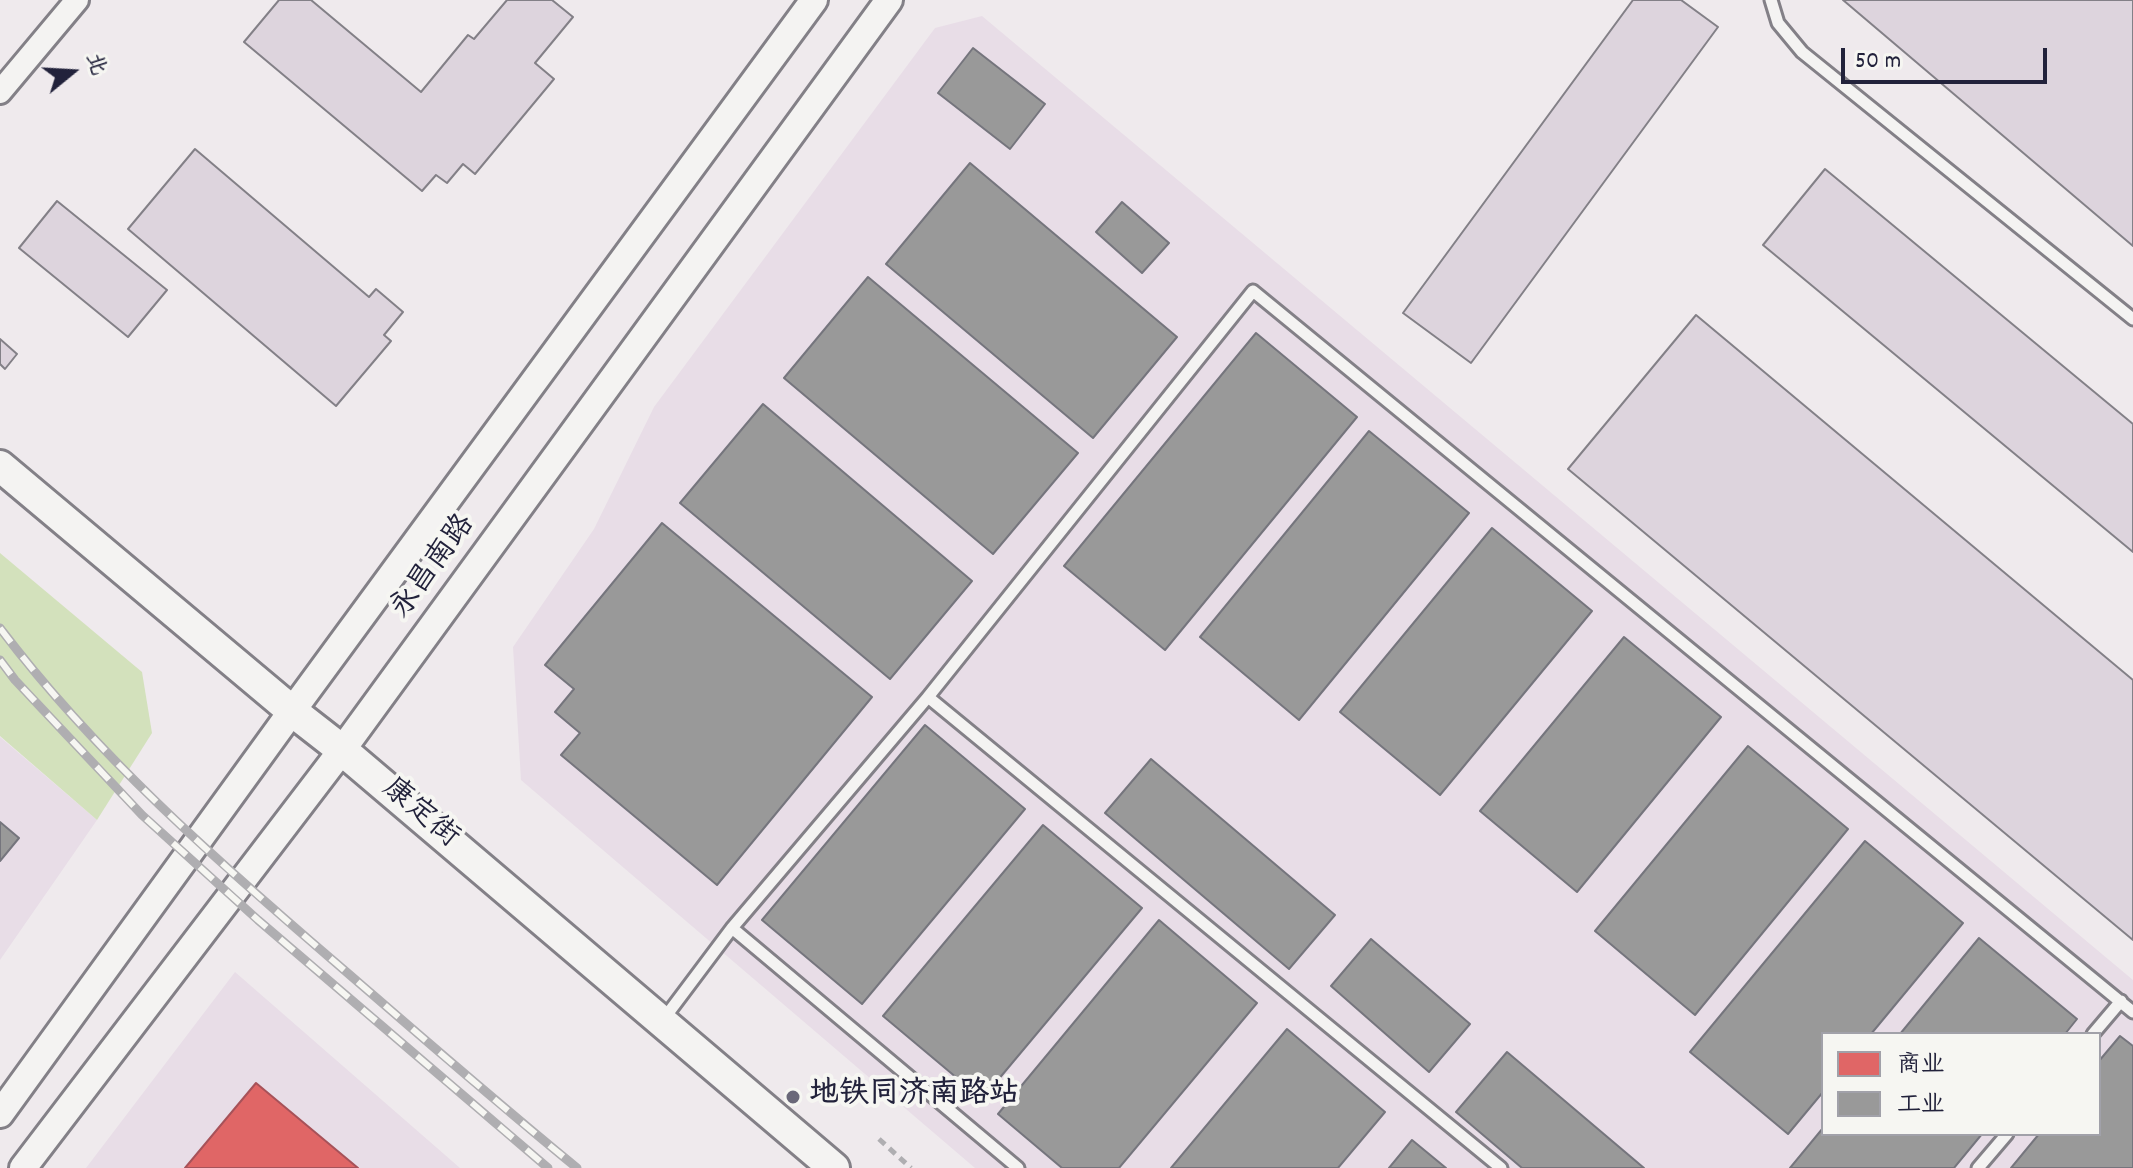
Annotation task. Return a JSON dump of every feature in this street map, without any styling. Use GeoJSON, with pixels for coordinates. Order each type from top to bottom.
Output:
{"type":"FeatureCollection","features":[{"type":"Feature","properties":{"kind":"main road","name":"康定街"},"geometry":{"type":"LineString","coordinates":[[0,466],[342,750],[834,1168]]}},
{"type":"Feature","properties":{"kind":"street"},"geometry":{"type":"LineString","coordinates":[[0,92],[77,0]]}},
{"type":"Feature","properties":{"kind":"street","name":"永昌南路"},"geometry":{"type":"LineString","coordinates":[[0,1114],[814,0]]}},
{"type":"Feature","properties":{"kind":"street","name":"永昌南路"},"geometry":{"type":"LineString","coordinates":[[23,1168],[342,750],[889,0]]}},
{"type":"Feature","properties":{"kind":"lane"},"geometry":{"type":"LineString","coordinates":[[1771,0],[1778,23],[1802,52],[2133,319]]}},
{"type":"Feature","properties":{"kind":"lane"},"geometry":{"type":"LineString","coordinates":[[663,1021],[732,928],[928,697],[1253,291],[2133,1012]]}},
{"type":"Feature","properties":{"kind":"lane"},"geometry":{"type":"LineString","coordinates":[[928,697],[1501,1168]]}},
{"type":"Feature","properties":{"kind":"lane"},"geometry":{"type":"LineString","coordinates":[[732,928],[1018,1168]]}},
{"type":"Feature","properties":{"kind":"lane"},"geometry":{"type":"LineString","coordinates":[[2095,1032],[2121,1001]]}},
{"type":"Feature","properties":{"kind":"lane"},"geometry":{"type":"LineString","coordinates":[[1978,1168],[2005,1136]]}},
{"type":"Feature","properties":{"kind":"path"},"geometry":{"type":"LineString","coordinates":[[879,1139],[911,1168]]}},
{"type":"Feature","properties":{"kind":"shaded area"},"geometry":{"type":"Polygon","coordinates":[[[982,16],[2133,980],[2133,1168],[975,1168],[521,780],[513,647],[594,529],[654,407],[935,28],[982,16]]]}},
{"type":"Feature","properties":{"kind":"shaded area"},"geometry":{"type":"Polygon","coordinates":[[[0,737],[97,820],[0,960],[0,737]]]}},
{"type":"Feature","properties":{"kind":"shaded area"},"geometry":{"type":"Polygon","coordinates":[[[235,972],[460,1168],[86,1168],[235,972]]]}},
{"type":"Feature","properties":{"kind":"green space"},"geometry":{"type":"Polygon","coordinates":[[[0,553],[142,672],[152,733],[97,820],[0,736],[0,553]]]}},
{"type":"Feature","properties":{"kind":"building: 商业"},"geometry":{"type":"Polygon","coordinates":[[[256,1083],[358,1168],[185,1168],[256,1083]]]}},
{"type":"Feature","properties":{"kind":"building: 工业"},"geometry":{"type":"Polygon","coordinates":[[[973,48],[1045,104],[1010,149],[938,93],[973,48]]]}},
{"type":"Feature","properties":{"kind":"building: 工业"},"geometry":{"type":"Polygon","coordinates":[[[970,163],[1177,337],[1093,438],[886,264],[970,163]]]}},
{"type":"Feature","properties":{"kind":"building: 工业"},"geometry":{"type":"Polygon","coordinates":[[[1122,202],[1169,243],[1142,273],[1096,232],[1122,202]]]}},
{"type":"Feature","properties":{"kind":"building: 工业"},"geometry":{"type":"Polygon","coordinates":[[[868,277],[1078,453],[993,554],[784,378],[868,277]]]}},
{"type":"Feature","properties":{"kind":"building: 工业"},"geometry":{"type":"Polygon","coordinates":[[[1256,333],[1357,417],[1165,650],[1064,566],[1256,333]]]}},
{"type":"Feature","properties":{"kind":"building: 工业"},"geometry":{"type":"Polygon","coordinates":[[[763,404],[972,581],[890,679],[680,503],[763,404]]]}},
{"type":"Feature","properties":{"kind":"building: 工业"},"geometry":{"type":"Polygon","coordinates":[[[1369,431],[1469,513],[1299,720],[1200,637],[1369,431]]]}},
{"type":"Feature","properties":{"kind":"building: 工业"},"geometry":{"type":"Polygon","coordinates":[[[662,523],[872,697],[717,885],[561,755],[580,733],[555,712],[574,689],[545,665],[662,523]]]}},
{"type":"Feature","properties":{"kind":"building: 工业"},"geometry":{"type":"Polygon","coordinates":[[[1492,528],[1592,611],[1440,795],[1340,712],[1492,528]]]}},
{"type":"Feature","properties":{"kind":"building: 工业"},"geometry":{"type":"Polygon","coordinates":[[[1624,637],[1721,717],[1577,892],[1480,811],[1624,637]]]}},
{"type":"Feature","properties":{"kind":"building: 工业"},"geometry":{"type":"Polygon","coordinates":[[[925,725],[1025,809],[862,1004],[762,920],[925,725]]]}},
{"type":"Feature","properties":{"kind":"building: 工业"},"geometry":{"type":"Polygon","coordinates":[[[1748,746],[1848,829],[1695,1015],[1595,931],[1748,746]]]}},
{"type":"Feature","properties":{"kind":"building: 工业"},"geometry":{"type":"Polygon","coordinates":[[[1151,759],[1335,915],[1289,969],[1105,813],[1151,759]]]}},
{"type":"Feature","properties":{"kind":"building: 工业"},"geometry":{"type":"Polygon","coordinates":[[[0,822],[19,838],[0,861],[0,822]]]}},
{"type":"Feature","properties":{"kind":"building: 工业"},"geometry":{"type":"Polygon","coordinates":[[[1043,825],[1142,908],[982,1099],[883,1016],[1043,825]]]}},
{"type":"Feature","properties":{"kind":"building: 工业"},"geometry":{"type":"Polygon","coordinates":[[[1865,841],[1963,923],[1873,1032],[1821,1032],[1821,1094],[1788,1134],[1690,1052],[1865,841]]]}},
{"type":"Feature","properties":{"kind":"building: 工业"},"geometry":{"type":"Polygon","coordinates":[[[1159,920],[1257,1003],[1119,1168],[1062,1168],[998,1114],[1159,920]]]}},
{"type":"Feature","properties":{"kind":"building: 工业"},"geometry":{"type":"Polygon","coordinates":[[[1979,938],[2077,1019],[2067,1032],[1902,1032],[1979,938]]]}},
{"type":"Feature","properties":{"kind":"building: 工业"},"geometry":{"type":"Polygon","coordinates":[[[1371,939],[1470,1024],[1429,1072],[1331,986],[1371,939]]]}},
{"type":"Feature","properties":{"kind":"building: 工业"},"geometry":{"type":"Polygon","coordinates":[[[1287,1029],[1385,1112],[1338,1168],[1171,1168],[1287,1029]]]}},
{"type":"Feature","properties":{"kind":"building: 工业"},"geometry":{"type":"Polygon","coordinates":[[[2120,1036],[2133,1046],[2133,1168],[2011,1168],[2037,1136],[2101,1136],[2101,1059],[2120,1036]]]}},
{"type":"Feature","properties":{"kind":"building: 工业"},"geometry":{"type":"Polygon","coordinates":[[[1507,1052],[1644,1168],[1522,1168],[1456,1112],[1507,1052]]]}},
{"type":"Feature","properties":{"kind":"building: 工业"},"geometry":{"type":"Polygon","coordinates":[[[1821,1130],[1821,1136],[1980,1136],[1954,1168],[1790,1168],[1821,1130]]]}},
{"type":"Feature","properties":{"kind":"building: 工业"},"geometry":{"type":"Polygon","coordinates":[[[1412,1140],[1446,1168],[1389,1168],[1412,1140]]]}},
{"type":"Feature","properties":{"kind":"building: 其他"},"geometry":{"type":"Polygon","coordinates":[[[279,0],[311,0],[421,92],[468,35],[474,39],[507,0],[552,0],[573,17],[535,63],[554,79],[475,174],[463,164],[447,183],[436,175],[422,191],[244,42],[279,0]]]}},
{"type":"Feature","properties":{"kind":"building: 其他"},"geometry":{"type":"Polygon","coordinates":[[[1633,0],[1681,0],[1718,27],[1471,363],[1403,313],[1633,0]]]}},
{"type":"Feature","properties":{"kind":"building: 其他"},"geometry":{"type":"Polygon","coordinates":[[[1843,0],[2133,0],[2133,246],[1843,0]]]}},
{"type":"Feature","properties":{"kind":"building: 其他"},"geometry":{"type":"Polygon","coordinates":[[[195,149],[369,297],[376,289],[403,312],[384,335],[391,341],[336,406],[128,229],[195,149]]]}},
{"type":"Feature","properties":{"kind":"building: 其他"},"geometry":{"type":"Polygon","coordinates":[[[1825,169],[2133,424],[2133,552],[1763,245],[1825,169]]]}},
{"type":"Feature","properties":{"kind":"building: 其他"},"geometry":{"type":"Polygon","coordinates":[[[57,201],[167,290],[128,337],[19,248],[57,201]]]}},
{"type":"Feature","properties":{"kind":"building: 其他"},"geometry":{"type":"Polygon","coordinates":[[[1696,315],[2133,680],[2133,940],[1568,469],[1696,315]]]}},
{"type":"Feature","properties":{"kind":"building: 其他"},"geometry":{"type":"Polygon","coordinates":[[[0,339],[17,354],[5,369],[0,364],[0,339]]]}},
{"type":"Feature","properties":{"kind":"railway"},"geometry":{"type":"LineString","coordinates":[[0,628],[76,719],[202,845],[577,1168]]}},
{"type":"Feature","properties":{"kind":"railway"},"geometry":{"type":"LineString","coordinates":[[0,660],[15,680],[142,815],[258,920],[548,1168]]}},
{"type":"Feature","properties":{"kind":"place","name":"地铁同济南路站"},"geometry":{"type":"Point","coordinates":[793,1097]}}]}
